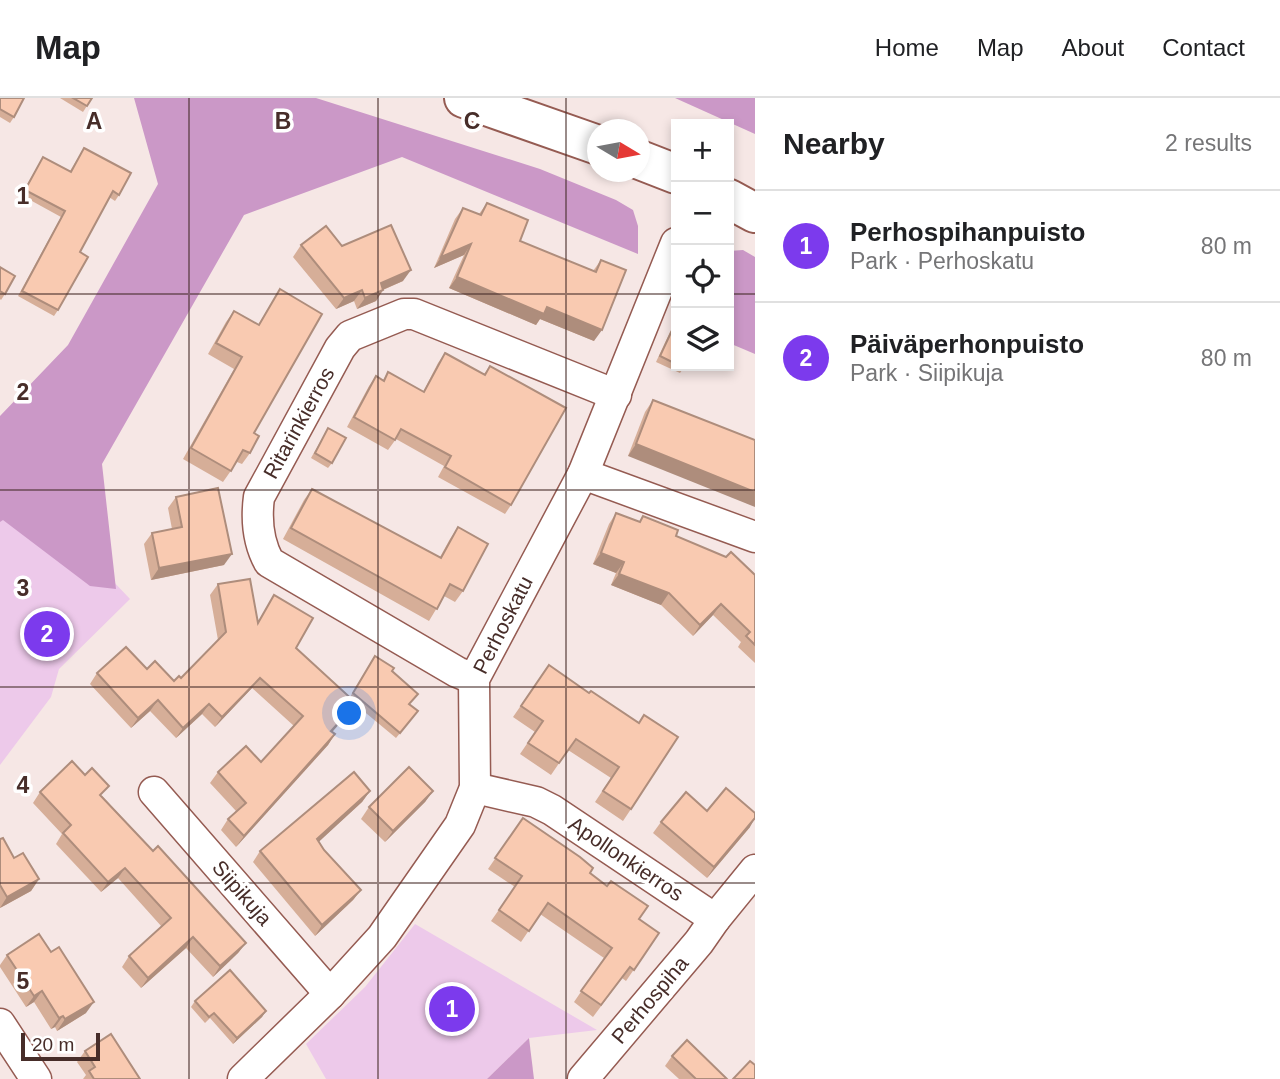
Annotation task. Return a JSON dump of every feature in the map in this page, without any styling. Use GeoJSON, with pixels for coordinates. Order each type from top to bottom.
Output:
{"type":"FeatureCollection","features":[{"type":"Feature","properties":{"kind":"street"},"geometry":{"type":"LineString","coordinates":[[464,98],[587,141]]}},
{"type":"Feature","properties":{"kind":"street"},"geometry":{"type":"LineString","coordinates":[[650,164],[671,172]]}},
{"type":"Feature","properties":{"kind":"street"},"geometry":{"type":"LineString","coordinates":[[734,202],[755,213]]}},
{"type":"Feature","properties":{"kind":"street","name":"Perhoskatu"},"geometry":{"type":"LineString","coordinates":[[243,1079],[330,994],[382,937],[460,825],[475,788],[474,679],[583,474],[675,245]]}},
{"type":"Feature","properties":{"kind":"street","name":"Ritarinkierros"},"geometry":{"type":"LineString","coordinates":[[474,679],[457,672],[269,562],[260,539],[257,512],[259,497],[340,348],[350,337],[404,314],[414,314],[616,395]]}},
{"type":"Feature","properties":{"kind":"street"},"geometry":{"type":"LineString","coordinates":[[583,474],[755,537]]}},
{"type":"Feature","properties":{"kind":"street","name":"Apollonkierros"},"geometry":{"type":"LineString","coordinates":[[475,788],[536,802],[552,810],[715,919]]}},
{"type":"Feature","properties":{"kind":"street","name":"Siipikuja"},"geometry":{"type":"LineString","coordinates":[[154,792],[330,994]]}},
{"type":"Feature","properties":{"kind":"street"},"geometry":{"type":"LineString","coordinates":[[715,919],[755,870]]}},
{"type":"Feature","properties":{"kind":"street","name":"Perhospiha"},"geometry":{"type":"LineString","coordinates":[[583,1079],[699,942],[715,919]]}},
{"type":"Feature","properties":{"kind":"street"},"geometry":{"type":"LineString","coordinates":[[0,1024],[36,1079]]}},
{"type":"Feature","properties":{"kind":"shaded area"},"geometry":{"type":"Polygon","coordinates":[[[134,98],[316,98],[540,169],[616,200],[633,210],[638,226],[638,254],[402,157],[244,215],[102,464],[116,589],[90,586],[3,520],[0,522],[0,416],[68,345],[158,184],[134,98]]]}},
{"type":"Feature","properties":{"kind":"shaded area"},"geometry":{"type":"Polygon","coordinates":[[[675,98],[755,98],[755,134],[734,125],[734,119],[722,119],[675,98]]]}},
{"type":"Feature","properties":{"kind":"shaded area"},"geometry":{"type":"Polygon","coordinates":[[[743,250],[755,257],[755,354],[734,345],[734,251],[743,250]]]}},
{"type":"Feature","properties":{"kind":"shaded area"},"geometry":{"type":"Polygon","coordinates":[[[10,473],[130,599],[59,669],[51,697],[0,765],[0,482],[10,473]]]}},
{"type":"Feature","properties":{"kind":"shaded area"},"geometry":{"type":"Polygon","coordinates":[[[415,924],[597,1030],[529,1038],[487,1079],[326,1079],[306,1044],[365,987],[415,924]]]}},
{"type":"Feature","properties":{"kind":"shaded area"},"geometry":{"type":"Polygon","coordinates":[[[529,1038],[534,1079],[487,1079],[529,1038]]]}},
{"type":"Feature","properties":{"kind":"building"},"geometry":{"type":"Polygon","coordinates":[[[0,98],[24,98],[14,117],[0,109],[0,98]]]}},
{"type":"Feature","properties":{"kind":"building"},"geometry":{"type":"Polygon","coordinates":[[[73,98],[92,98],[87,106],[73,98]]]}},
{"type":"Feature","properties":{"kind":"building"},"geometry":{"type":"Polygon","coordinates":[[[84,148],[131,173],[119,195],[113,191],[80,252],[88,257],[58,310],[22,291],[65,211],[25,190],[43,157],[71,172],[84,148]]]}},
{"type":"Feature","properties":{"kind":"building"},"geometry":{"type":"Polygon","coordinates":[[[487,203],[528,220],[520,241],[596,272],[601,260],[626,270],[602,330],[547,307],[544,314],[457,277],[471,244],[441,257],[463,208],[481,215],[487,203]]]}},
{"type":"Feature","properties":{"kind":"building"},"geometry":{"type":"Polygon","coordinates":[[[391,225],[411,270],[381,283],[383,290],[365,298],[362,290],[344,298],[301,245],[326,226],[342,246],[391,225]]]}},
{"type":"Feature","properties":{"kind":"building"},"geometry":{"type":"Polygon","coordinates":[[[0,267],[15,276],[5,294],[0,291],[0,267]]]}},
{"type":"Feature","properties":{"kind":"building"},"geometry":{"type":"Polygon","coordinates":[[[280,289],[322,314],[254,433],[259,436],[250,453],[243,450],[231,471],[191,448],[242,357],[216,343],[234,311],[259,325],[280,289]]]}},
{"type":"Feature","properties":{"kind":"building"},"geometry":{"type":"Polygon","coordinates":[[[671,332],[671,362],[660,356],[671,332]]]}},
{"type":"Feature","properties":{"kind":"building"},"geometry":{"type":"Polygon","coordinates":[[[445,353],[485,375],[490,366],[566,408],[511,505],[445,467],[451,456],[401,429],[395,440],[354,417],[376,376],[384,381],[388,372],[424,392],[445,353]]]}},
{"type":"Feature","properties":{"kind":"building"},"geometry":{"type":"Polygon","coordinates":[[[653,400],[755,440],[755,492],[636,444],[653,400]]]}},
{"type":"Feature","properties":{"kind":"building"},"geometry":{"type":"Polygon","coordinates":[[[328,428],[346,438],[332,463],[315,453],[328,428]]]}},
{"type":"Feature","properties":{"kind":"building"},"geometry":{"type":"Polygon","coordinates":[[[218,488],[232,554],[159,568],[152,533],[182,527],[176,497],[218,488]]]}},
{"type":"Feature","properties":{"kind":"building"},"geometry":{"type":"Polygon","coordinates":[[[312,489],[441,558],[458,527],[488,544],[463,591],[450,584],[437,609],[291,528],[312,489]]]}},
{"type":"Feature","properties":{"kind":"building"},"geometry":{"type":"Polygon","coordinates":[[[616,513],[640,522],[643,516],[678,530],[676,536],[726,557],[731,552],[755,575],[755,645],[746,636],[750,632],[721,604],[700,625],[669,593],[619,574],[624,562],[601,553],[616,513]]]}},
{"type":"Feature","properties":{"kind":"building"},"geometry":{"type":"Polygon","coordinates":[[[250,579],[258,623],[274,595],[313,618],[296,648],[356,703],[331,731],[335,734],[244,836],[228,819],[246,803],[218,772],[246,746],[261,762],[303,716],[260,678],[222,717],[209,704],[183,728],[158,700],[138,718],[97,673],[126,647],[147,669],[155,661],[174,681],[179,676],[181,678],[226,632],[218,584],[250,579]]]}},
{"type":"Feature","properties":{"kind":"building"},"geometry":{"type":"Polygon","coordinates":[[[375,656],[394,668],[392,671],[418,694],[409,704],[418,711],[400,733],[353,693],[375,656]]]}},
{"type":"Feature","properties":{"kind":"building"},"geometry":{"type":"Polygon","coordinates":[[[549,665],[639,723],[644,715],[678,737],[631,809],[603,791],[619,767],[576,739],[559,763],[528,743],[543,721],[521,706],[549,665]]]}},
{"type":"Feature","properties":{"kind":"building"},"geometry":{"type":"Polygon","coordinates":[[[72,761],[85,775],[92,768],[109,786],[100,795],[153,851],[158,846],[246,943],[220,966],[193,937],[148,978],[129,956],[171,918],[125,868],[108,882],[63,833],[71,825],[40,792],[72,761]]]}},
{"type":"Feature","properties":{"kind":"building"},"geometry":{"type":"Polygon","coordinates":[[[409,767],[433,791],[393,831],[369,807],[409,767]]]}},
{"type":"Feature","properties":{"kind":"building"},"geometry":{"type":"Polygon","coordinates":[[[354,772],[370,791],[317,839],[361,890],[322,925],[260,851],[354,772]]]}},
{"type":"Feature","properties":{"kind":"building"},"geometry":{"type":"Polygon","coordinates":[[[726,788],[755,813],[755,818],[714,867],[661,822],[686,792],[707,811],[726,788]]]}},
{"type":"Feature","properties":{"kind":"building"},"geometry":{"type":"Polygon","coordinates":[[[523,818],[580,857],[593,868],[590,873],[607,886],[611,881],[648,906],[639,919],[659,933],[634,970],[630,967],[601,1005],[581,991],[612,948],[548,903],[529,931],[499,910],[522,876],[495,858],[523,818]]]}},
{"type":"Feature","properties":{"kind":"building"},"geometry":{"type":"Polygon","coordinates":[[[3,838],[14,858],[23,853],[39,879],[7,897],[0,885],[0,839],[3,838]]]}},
{"type":"Feature","properties":{"kind":"building"},"geometry":{"type":"Polygon","coordinates":[[[39,934],[51,952],[59,947],[94,1002],[65,1019],[63,1016],[59,1018],[42,991],[34,996],[7,955],[39,934]]]}},
{"type":"Feature","properties":{"kind":"building"},"geometry":{"type":"Polygon","coordinates":[[[230,970],[266,1011],[237,1038],[214,1013],[209,1017],[195,1001],[230,970]]]}},
{"type":"Feature","properties":{"kind":"building"},"geometry":{"type":"Polygon","coordinates":[[[111,1034],[140,1079],[94,1079],[89,1071],[95,1067],[85,1051],[111,1034]]]}},
{"type":"Feature","properties":{"kind":"building"},"geometry":{"type":"Polygon","coordinates":[[[687,1040],[727,1079],[696,1079],[672,1056],[687,1040]]]}},
{"type":"Feature","properties":{"kind":"building"},"geometry":{"type":"Polygon","coordinates":[[[750,1061],[755,1065],[755,1079],[733,1079],[750,1061]]]}},
{"type":"Feature","properties":{"kind":"place","name":"Päiväperhonpuisto"},"geometry":{"type":"Point","coordinates":[47,634]}},
{"type":"Feature","properties":{"kind":"place","name":"Perhospihanpuisto"},"geometry":{"type":"Point","coordinates":[452,1009]}}]}
